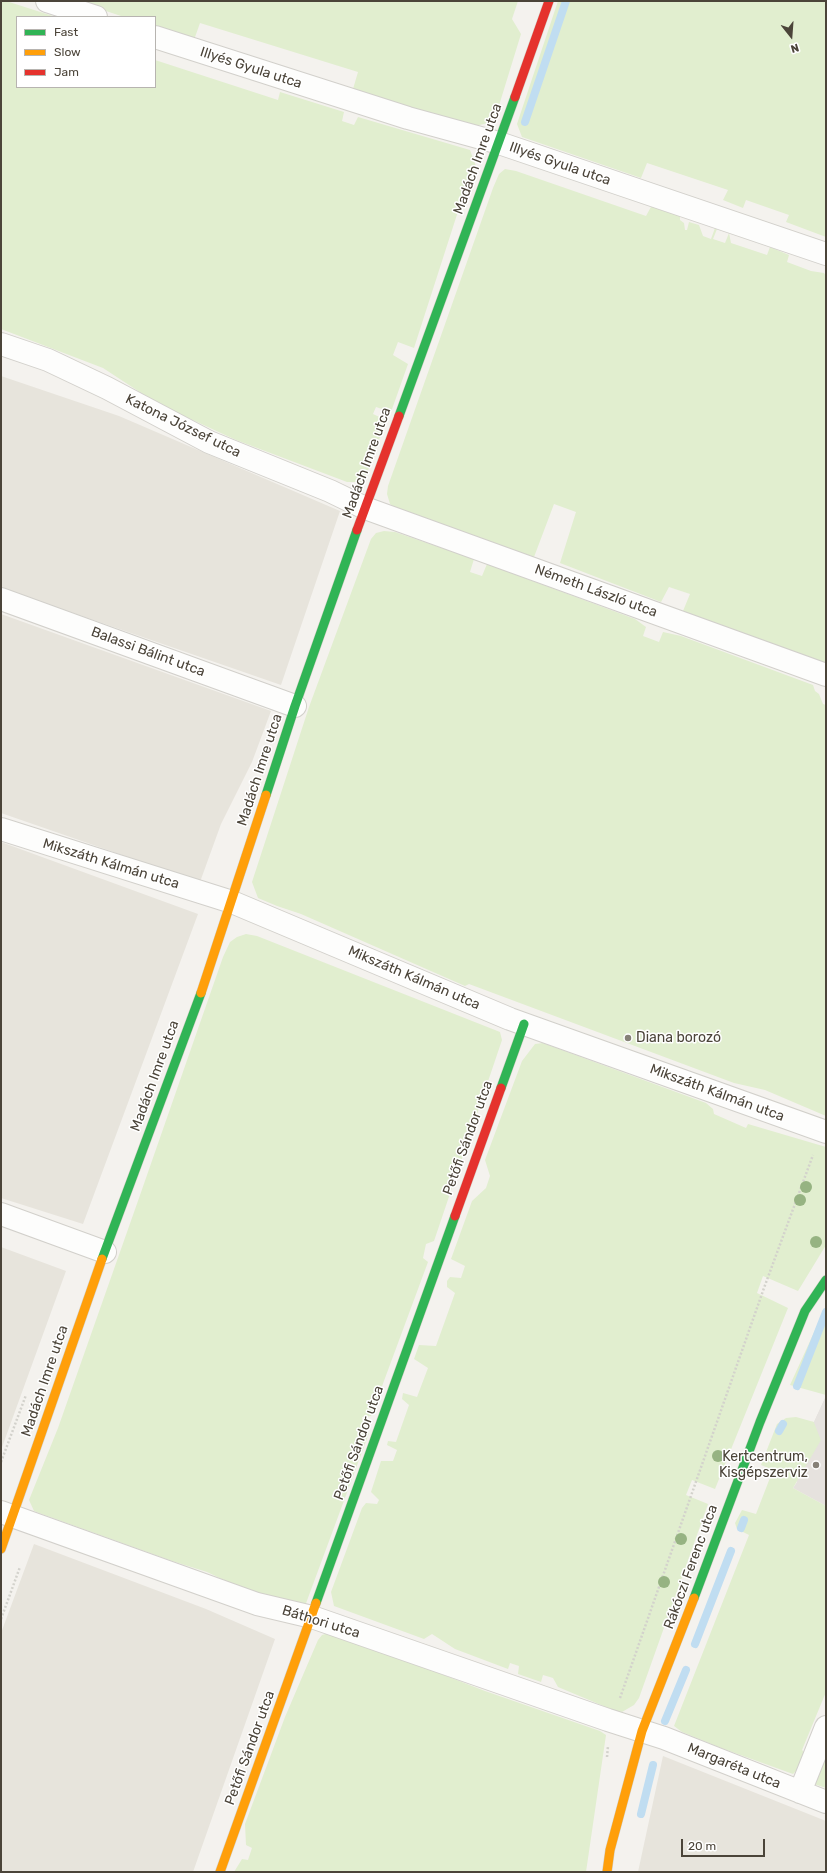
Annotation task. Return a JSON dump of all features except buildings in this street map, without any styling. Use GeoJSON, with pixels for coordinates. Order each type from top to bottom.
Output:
{"type":"FeatureCollection","features":[{"type":"Feature","properties":{"kind":"street"},"geometry":{"type":"LineString","coordinates":[[47,1],[93,16]]}},
{"type":"Feature","properties":{"kind":"street","name":"Madách Imre utca"},"geometry":{"type":"LineString","coordinates":[[1,1549],[7,1514],[211,966],[295,706],[365,508],[499,143],[549,1]]}},
{"type":"Feature","properties":{"kind":"street","name":"Illyés Gyula utca"},"geometry":{"type":"LineString","coordinates":[[156,36],[408,118],[499,143],[826,254]]}},
{"type":"Feature","properties":{"kind":"street","name":"Katona József utca"},"geometry":{"type":"LineString","coordinates":[[1,344],[48,360],[107,388],[209,442],[330,491],[365,508]]}},
{"type":"Feature","properties":{"kind":"street","name":"Németh László utca"},"geometry":{"type":"LineString","coordinates":[[365,508],[826,675]]}},
{"type":"Feature","properties":{"kind":"street","name":"Balassi Bálint utca"},"geometry":{"type":"LineString","coordinates":[[1,599],[295,706]]}},
{"type":"Feature","properties":{"kind":"street","name":"Mikszáth Kálmán utca"},"geometry":{"type":"LineString","coordinates":[[1,829],[232,902],[524,1024],[824,1131]]}},
{"type":"Feature","properties":{"kind":"street","name":"Petőfi Sándor utca"},"geometry":{"type":"LineString","coordinates":[[220,1872],[524,1024]]}},
{"type":"Feature","properties":{"kind":"street"},"geometry":{"type":"LineString","coordinates":[[1,1214],[105,1252]]}},
{"type":"Feature","properties":{"kind":"street","name":"Rákóczi Ferenc utca"},"geometry":{"type":"LineString","coordinates":[[607,1872],[610,1850],[642,1731],[674,1653],[760,1422],[805,1312],[826,1280]]}},
{"type":"Feature","properties":{"kind":"street","name":"Báthori utca"},"geometry":{"type":"LineString","coordinates":[[7,1514],[257,1604],[312,1617],[642,1731]]}},
{"type":"Feature","properties":{"kind":"street"},"geometry":{"type":"LineString","coordinates":[[800,1792],[826,1727]]}},
{"type":"Feature","properties":{"kind":"street","name":"Margaréta utca"},"geometry":{"type":"LineString","coordinates":[[642,1731],[664,1738],[826,1802]]}},
{"type":"Feature","properties":{"kind":"path"},"geometry":{"type":"LineString","coordinates":[[606,1760],[612,1721],[764,1288],[824,1131]]}},
{"type":"Feature","properties":{"kind":"shaded area"},"geometry":{"type":"Polygon","coordinates":[[[1,376],[119,416],[340,511],[281,685],[1,588],[1,376]]]}},
{"type":"Feature","properties":{"kind":"shaded area"},"geometry":{"type":"Polygon","coordinates":[[[1,614],[271,711],[252,762],[221,824],[200,882],[1,813],[1,614]]]}},
{"type":"Feature","properties":{"kind":"shaded area"},"geometry":{"type":"Polygon","coordinates":[[[1,842],[198,914],[83,1224],[1,1198],[1,842]]]}},
{"type":"Feature","properties":{"kind":"shaded area"},"geometry":{"type":"Polygon","coordinates":[[[1,1247],[66,1271],[1,1450],[1,1247]]]}},
{"type":"Feature","properties":{"kind":"shaded area"},"geometry":{"type":"Polygon","coordinates":[[[826,1396],[826,1506],[793,1488],[797,1482],[791,1420],[814,1422],[826,1396]]]}},
{"type":"Feature","properties":{"kind":"shaded area"},"geometry":{"type":"Polygon","coordinates":[[[826,1396],[826,1443],[821,1440],[814,1422],[826,1396]]]}},
{"type":"Feature","properties":{"kind":"shaded area"},"geometry":{"type":"Polygon","coordinates":[[[34,1544],[206,1609],[275,1639],[193,1872],[1,1872],[1,1633],[34,1544]]]}},
{"type":"Feature","properties":{"kind":"shaded area"},"geometry":{"type":"Polygon","coordinates":[[[663,1756],[826,1821],[826,1872],[638,1872],[663,1756]]]}},
{"type":"Feature","properties":{"kind":"green space"},"geometry":{"type":"Polygon","coordinates":[[[1,1],[6,1],[53,16],[16,16],[16,88],[156,88],[156,60],[278,100],[280,92],[344,112],[342,121],[354,125],[358,117],[470,150],[476,166],[462,199],[414,348],[398,342],[393,355],[408,364],[391,412],[376,407],[373,414],[386,420],[364,482],[347,482],[236,440],[158,404],[103,368],[1,329],[1,1]]]}},
{"type":"Feature","properties":{"kind":"green space"},"geometry":{"type":"Polygon","coordinates":[[[76,1],[518,1],[512,19],[521,34],[497,112],[488,123],[475,126],[458,123],[353,89],[358,72],[200,23],[194,40],[156,27],[156,16],[121,16],[76,1]]]}},
{"type":"Feature","properties":{"kind":"green space"},"geometry":{"type":"Polygon","coordinates":[[[558,1],[826,1],[826,237],[786,222],[789,215],[746,200],[743,208],[723,200],[728,190],[647,163],[641,178],[522,137],[517,124],[558,1]]]}},
{"type":"Feature","properties":{"kind":"green space"},"geometry":{"type":"Polygon","coordinates":[[[505,169],[516,171],[646,216],[652,205],[680,213],[680,220],[684,223],[685,230],[687,230],[689,222],[699,225],[703,236],[711,239],[715,228],[717,229],[713,239],[725,243],[729,233],[731,243],[767,255],[770,247],[789,255],[787,262],[811,271],[824,273],[826,276],[826,665],[683,611],[690,594],[669,587],[661,602],[560,563],[576,512],[554,504],[534,557],[399,510],[390,504],[387,494],[388,486],[493,188],[499,174],[505,169]]]}},
{"type":"Feature","properties":{"kind":"green space"},"geometry":{"type":"Polygon","coordinates":[[[384,531],[395,532],[474,559],[470,572],[482,576],[487,564],[635,619],[646,627],[643,636],[659,642],[663,632],[681,636],[813,685],[823,704],[826,705],[826,1116],[765,1090],[734,1083],[469,984],[465,986],[301,914],[258,898],[252,882],[309,707],[371,539],[376,533],[384,531]]]}},
{"type":"Feature","properties":{"kind":"green space"},"geometry":{"type":"Polygon","coordinates":[[[246,934],[257,936],[500,1032],[502,1040],[434,1241],[426,1244],[423,1258],[428,1262],[371,1416],[362,1417],[363,1423],[369,1433],[305,1606],[245,1590],[207,1572],[172,1561],[39,1513],[34,1511],[29,1500],[58,1428],[223,957],[230,942],[237,937],[246,934]]]}},
{"type":"Feature","properties":{"kind":"green space"},"geometry":{"type":"Polygon","coordinates":[[[543,1043],[706,1103],[713,1109],[714,1114],[746,1128],[748,1124],[826,1147],[826,1245],[798,1291],[763,1276],[757,1293],[788,1308],[715,1489],[692,1480],[686,1495],[708,1504],[639,1698],[634,1705],[622,1712],[613,1710],[558,1687],[553,1678],[543,1675],[541,1682],[518,1674],[519,1666],[510,1663],[508,1669],[455,1649],[432,1634],[424,1639],[334,1606],[331,1592],[362,1508],[366,1503],[377,1504],[379,1500],[371,1492],[381,1461],[393,1461],[397,1450],[387,1445],[388,1441],[396,1442],[409,1405],[402,1399],[403,1393],[417,1397],[428,1368],[414,1359],[419,1345],[436,1346],[455,1293],[447,1287],[447,1281],[450,1277],[461,1278],[465,1266],[451,1259],[472,1201],[486,1188],[490,1176],[485,1160],[522,1061],[535,1044],[543,1043]]]}},
{"type":"Feature","properties":{"kind":"green space"},"geometry":{"type":"Polygon","coordinates":[[[826,1306],[826,1395],[790,1385],[826,1306]]]}},
{"type":"Feature","properties":{"kind":"green space"},"geometry":{"type":"Polygon","coordinates":[[[796,1417],[814,1422],[821,1440],[793,1488],[826,1506],[826,1692],[802,1750],[804,1752],[796,1771],[793,1774],[721,1748],[682,1732],[674,1726],[749,1535],[737,1529],[735,1523],[742,1510],[756,1514],[773,1470],[761,1465],[777,1424],[786,1418],[796,1417]]]}},
{"type":"Feature","properties":{"kind":"green space"},"geometry":{"type":"Polygon","coordinates":[[[329,1633],[338,1634],[485,1691],[600,1731],[606,1735],[586,1872],[234,1872],[242,1859],[248,1860],[252,1848],[246,1845],[245,1824],[285,1717],[318,1640],[322,1635],[329,1633]]]}},
{"type":"Feature","properties":{"kind":"green space"},"geometry":{"type":"Polygon","coordinates":[[[826,1756],[826,1788],[814,1784],[826,1756]]]}},
{"type":"Feature","properties":{"kind":"waterway"},"geometry":{"type":"LineString","coordinates":[[525,122],[566,1]]}},
{"type":"Feature","properties":{"kind":"waterway"},"geometry":{"type":"LineString","coordinates":[[797,1386],[826,1312]]}},
{"type":"Feature","properties":{"kind":"waterway"},"geometry":{"type":"LineString","coordinates":[[779,1431],[783,1424]]}},
{"type":"Feature","properties":{"kind":"waterway"},"geometry":{"type":"LineString","coordinates":[[741,1528],[744,1520]]}},
{"type":"Feature","properties":{"kind":"waterway"},"geometry":{"type":"LineString","coordinates":[[695,1644],[731,1551]]}},
{"type":"Feature","properties":{"kind":"waterway"},"geometry":{"type":"LineString","coordinates":[[665,1721],[686,1670]]}},
{"type":"Feature","properties":{"kind":"waterway"},"geometry":{"type":"LineString","coordinates":[[641,1814],[653,1765]]}},
{"type":"Feature","properties":{"kind":"traffic: fast"},"geometry":{"type":"LineString","coordinates":[[399,416],[515,97]]}},
{"type":"Feature","properties":{"kind":"traffic: fast"},"geometry":{"type":"LineString","coordinates":[[266,795],[295,706],[357,530]]}},
{"type":"Feature","properties":{"kind":"traffic: fast"},"geometry":{"type":"LineString","coordinates":[[102,1259],[201,993]]}},
{"type":"Feature","properties":{"kind":"traffic: fast"},"geometry":{"type":"LineString","coordinates":[[501,1088],[524,1024]]}},
{"type":"Feature","properties":{"kind":"traffic: fast"},"geometry":{"type":"LineString","coordinates":[[316,1603],[455,1216]]}},
{"type":"Feature","properties":{"kind":"traffic: fast"},"geometry":{"type":"LineString","coordinates":[[694,1598],[760,1422],[805,1311],[826,1280]]}},
{"type":"Feature","properties":{"kind":"traffic: slow"},"geometry":{"type":"LineString","coordinates":[[201,993],[266,795]]}},
{"type":"Feature","properties":{"kind":"traffic: slow"},"geometry":{"type":"LineString","coordinates":[[1,1549],[102,1259]]}},
{"type":"Feature","properties":{"kind":"traffic: slow"},"geometry":{"type":"LineString","coordinates":[[607,1872],[610,1850],[642,1731],[694,1598]]}},
{"type":"Feature","properties":{"kind":"traffic: slow"},"geometry":{"type":"LineString","coordinates":[[220,1872],[316,1603]]}},
{"type":"Feature","properties":{"kind":"traffic: jam"},"geometry":{"type":"LineString","coordinates":[[515,97],[549,1]]}},
{"type":"Feature","properties":{"kind":"traffic: jam"},"geometry":{"type":"LineString","coordinates":[[357,530],[399,416]]}},
{"type":"Feature","properties":{"kind":"traffic: jam"},"geometry":{"type":"LineString","coordinates":[[455,1216],[501,1088]]}},
{"type":"Feature","properties":{"kind":"place","name":"Diana borozó"},"geometry":{"type":"Point","coordinates":[628,1038]}},
{"type":"Feature","properties":{"kind":"place","name":"Kertcentrum, Kisgépszerviz"},"geometry":{"type":"Point","coordinates":[816,1465]}}]}
